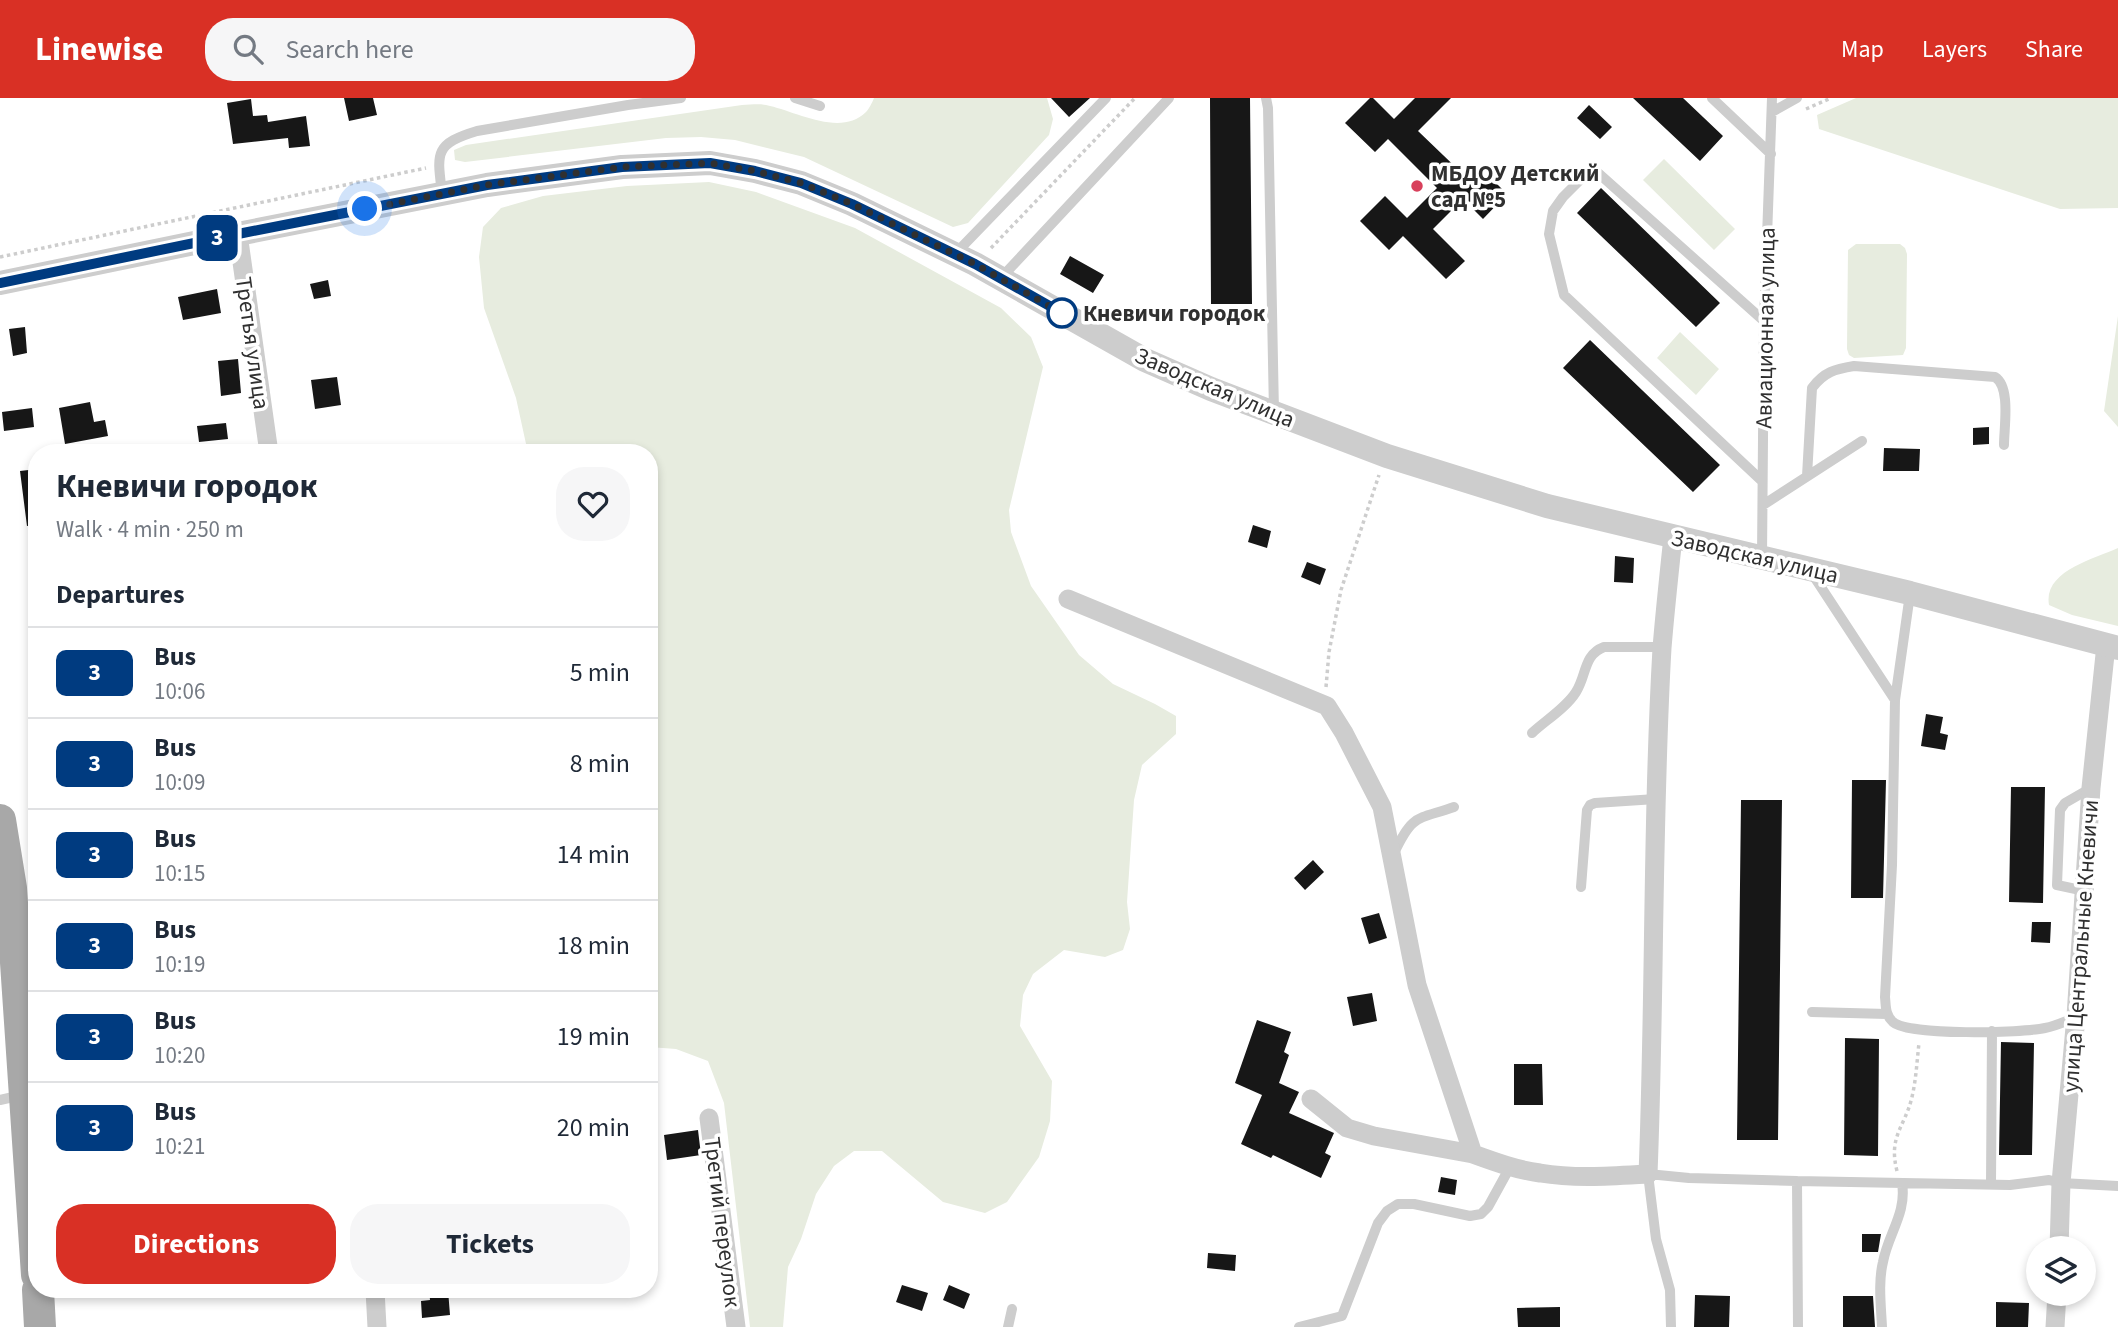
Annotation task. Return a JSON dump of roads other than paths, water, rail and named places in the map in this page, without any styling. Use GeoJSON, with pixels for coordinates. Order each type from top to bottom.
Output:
{"type":"FeatureCollection","features":[{"type":"Feature","properties":{"kind":"main road"},"geometry":{"type":"LineString","coordinates":[[0,820],[11,888],[13,1097],[28,1208]]}},
{"type":"Feature","properties":{"kind":"main road"},"geometry":{"type":"LineString","coordinates":[[38,1298],[40,1327]]}},
{"type":"Feature","properties":{"kind":"street","name":"Заводская улица"},"geometry":{"type":"LineString","coordinates":[[0,283],[487,185],[622,167],[710,163],[801,183],[852,204],[965,259],[1145,360],[1274,414],[1387,456],[1547,506],[1910,593],[2112,647]]}},
{"type":"Feature","properties":{"kind":"street","name":"Третья улица"},"geometry":{"type":"LineString","coordinates":[[238,234],[268,444]]}},
{"type":"Feature","properties":{"kind":"street"},"geometry":{"type":"LineString","coordinates":[[1311,1099],[1347,1128],[1374,1136],[1473,1154],[1510,1167],[1581,1176],[1648,1174],[1653,1048],[1656,799],[1662,647],[1673,537]]}},
{"type":"Feature","properties":{"kind":"street"},"geometry":{"type":"LineString","coordinates":[[1068,599],[1327,706],[1382,807],[1417,985],[1473,1154]]}},
{"type":"Feature","properties":{"kind":"street","name":"улица Центральные Кневичи"},"geometry":{"type":"LineString","coordinates":[[2059,1236],[2061,1183],[2086,891],[2091,788],[2112,647]]}},
{"type":"Feature","properties":{"kind":"street","name":"Третий переулок"},"geometry":{"type":"LineString","coordinates":[[709,1118],[736,1327]]}},
{"type":"Feature","properties":{"kind":"street"},"geometry":{"type":"LineString","coordinates":[[375,1298],[377,1327]]}},
{"type":"Feature","properties":{"kind":"street"},"geometry":{"type":"LineString","coordinates":[[2055,1327],[2056,1306]]}},
{"type":"Feature","properties":{"kind":"lane"},"geometry":{"type":"LineString","coordinates":[[442,194],[439,155],[446,145],[458,137],[477,131],[681,98]]}},
{"type":"Feature","properties":{"kind":"lane"},"geometry":{"type":"LineString","coordinates":[[795,98],[820,107]]}},
{"type":"Feature","properties":{"kind":"lane"},"geometry":{"type":"LineString","coordinates":[[965,259],[1106,98]]}},
{"type":"Feature","properties":{"kind":"lane"},"geometry":{"type":"LineString","coordinates":[[1000,278],[1169,98]]}},
{"type":"Feature","properties":{"kind":"lane"},"geometry":{"type":"LineString","coordinates":[[1274,414],[1267,103],[1277,98]]}},
{"type":"Feature","properties":{"kind":"lane"},"geometry":{"type":"LineString","coordinates":[[1712,98],[1771,154]]}},
{"type":"Feature","properties":{"kind":"lane","name":"Авиационная улица"},"geometry":{"type":"LineString","coordinates":[[1762,558],[1764,321],[1772,98]]}},
{"type":"Feature","properties":{"kind":"lane"},"geometry":{"type":"LineString","coordinates":[[1772,112],[1797,98]]}},
{"type":"Feature","properties":{"kind":"lane"},"geometry":{"type":"LineString","coordinates":[[1762,481],[1564,295],[1549,234],[1553,211],[1587,173],[1597,172],[1764,321]]}},
{"type":"Feature","properties":{"kind":"lane"},"geometry":{"type":"LineString","coordinates":[[1807,476],[1812,388],[1821,377],[1835,369],[1854,366],[1995,377],[2001,380],[2005,390],[2004,445]]}},
{"type":"Feature","properties":{"kind":"lane"},"geometry":{"type":"LineString","coordinates":[[1763,505],[1862,441]]}},
{"type":"Feature","properties":{"kind":"lane"},"geometry":{"type":"LineString","coordinates":[[1808,568],[1895,700]]}},
{"type":"Feature","properties":{"kind":"lane"},"geometry":{"type":"LineString","coordinates":[[1910,593],[1895,700],[1886,1014],[1898,1025],[1920,1030],[1992,1031],[2043,1029],[2076,1016]]}},
{"type":"Feature","properties":{"kind":"lane"},"geometry":{"type":"LineString","coordinates":[[1532,733],[1575,693],[1583,679],[1586,663],[1596,650],[1604,647],[1662,647]]}},
{"type":"Feature","properties":{"kind":"lane"},"geometry":{"type":"LineString","coordinates":[[2086,891],[2057,885],[2058,816],[2065,803],[2091,788]]}},
{"type":"Feature","properties":{"kind":"lane"},"geometry":{"type":"LineString","coordinates":[[1581,887],[1587,810],[1590,805],[1656,799]]}},
{"type":"Feature","properties":{"kind":"lane"},"geometry":{"type":"LineString","coordinates":[[1393,856],[1409,825],[1417,818],[1454,807]]}},
{"type":"Feature","properties":{"kind":"lane"},"geometry":{"type":"LineString","coordinates":[[1812,1012],[1886,1014]]}},
{"type":"Feature","properties":{"kind":"lane"},"geometry":{"type":"LineString","coordinates":[[1990,1184],[1992,1031]]}},
{"type":"Feature","properties":{"kind":"lane"},"geometry":{"type":"LineString","coordinates":[[1299,1327],[1342,1322],[1374,1232],[1387,1211],[1398,1204],[1414,1204],[1470,1216],[1481,1214],[1488,1207],[1510,1167]]}},
{"type":"Feature","properties":{"kind":"lane"},"geometry":{"type":"LineString","coordinates":[[1671,1327],[1670,1290],[1656,1239],[1648,1174],[1689,1178],[2010,1185],[2049,1180],[2118,1186]]}},
{"type":"Feature","properties":{"kind":"lane"},"geometry":{"type":"LineString","coordinates":[[1797,1181],[1798,1327]]}},
{"type":"Feature","properties":{"kind":"lane"},"geometry":{"type":"LineString","coordinates":[[1882,1327],[1881,1271],[1903,1204],[1902,1183]]}},
{"type":"Feature","properties":{"kind":"lane"},"geometry":{"type":"LineString","coordinates":[[1008,1327],[1013,1309]]}},
{"type":"Feature","properties":{"kind":"place","name":"МБДОУ Детский сад №5"},"geometry":{"type":"Point","coordinates":[1417,186]}},
{"type":"Feature","properties":{"kind":"place","name":"Кневичи городок"},"geometry":{"type":"Point","coordinates":[1062,313]}}]}
